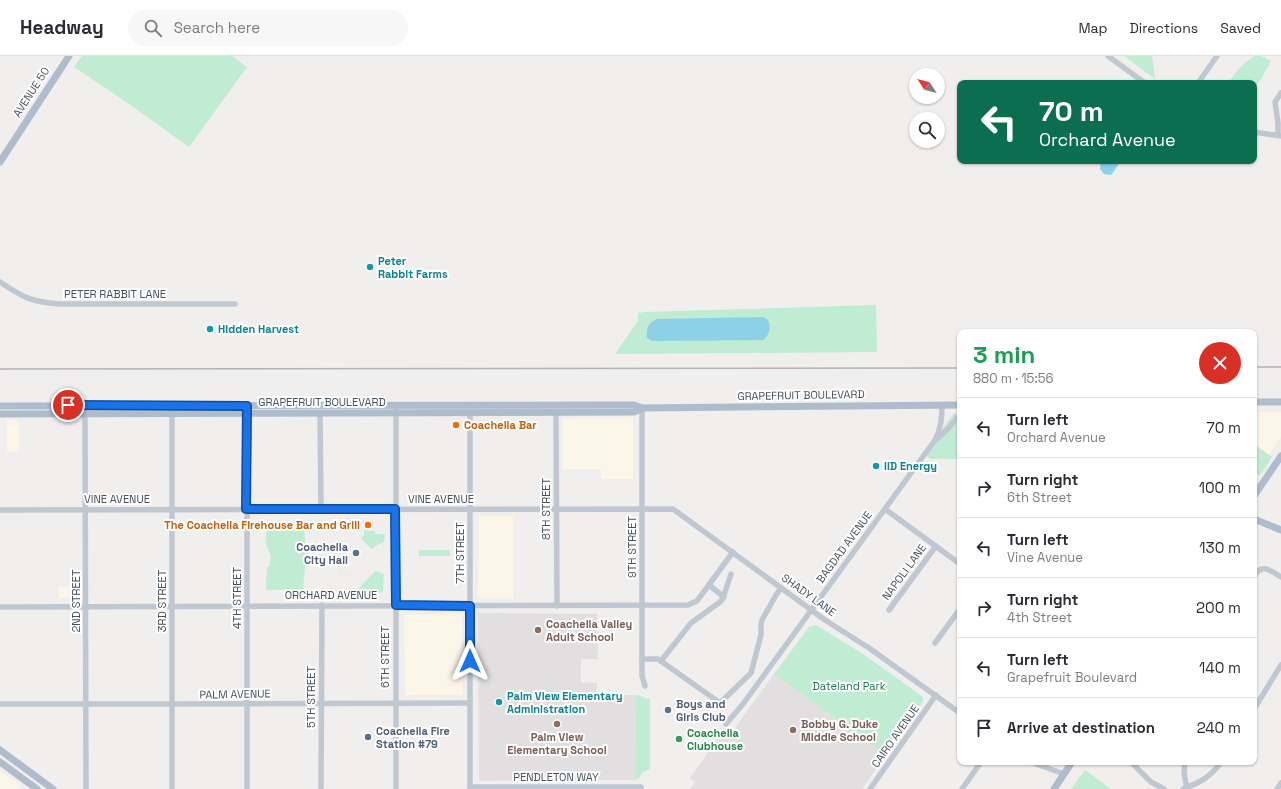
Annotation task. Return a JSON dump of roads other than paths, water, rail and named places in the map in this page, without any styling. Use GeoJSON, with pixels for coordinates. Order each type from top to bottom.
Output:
{"type":"FeatureCollection","features":[{"type":"Feature","properties":{"kind":"main road","name":"AVENUE 50"},"geometry":{"type":"LineString","coordinates":[[0,162],[69,56]]}},
{"type":"Feature","properties":{"kind":"main road"},"geometry":{"type":"LineString","coordinates":[[1257,402],[1281,402]]}},
{"type":"Feature","properties":{"kind":"main road","name":"GRAPEFRUIT BOULEVARD"},"geometry":{"type":"LineString","coordinates":[[0,414],[172,413],[396,405],[634,405],[642,408],[957,404]]}},
{"type":"Feature","properties":{"kind":"main road","name":"GRAPEFRUIT BOULEVARD"},"geometry":{"type":"LineString","coordinates":[[0,406],[247,410],[320,413],[634,412],[642,408]]}},
{"type":"Feature","properties":{"kind":"main road"},"geometry":{"type":"LineString","coordinates":[[1257,492],[1281,456]]}},
{"type":"Feature","properties":{"kind":"main road"},"geometry":{"type":"LineString","coordinates":[[1257,521],[1281,530]]}},
{"type":"Feature","properties":{"kind":"main road"},"geometry":{"type":"LineString","coordinates":[[0,750],[53,789]]}},
{"type":"Feature","properties":{"kind":"main road"},"geometry":{"type":"LineString","coordinates":[[0,762],[37,789]]}},
{"type":"Feature","properties":{"kind":"main road"},"geometry":{"type":"LineString","coordinates":[[1054,789],[1070,765]]}},
{"type":"Feature","properties":{"kind":"street"},"geometry":{"type":"LineString","coordinates":[[1108,56],[1141,80]]}},
{"type":"Feature","properties":{"kind":"street"},"geometry":{"type":"LineString","coordinates":[[1200,80],[1217,56]]}},
{"type":"Feature","properties":{"kind":"street"},"geometry":{"type":"LineString","coordinates":[[1257,132],[1279,136],[1275,102],[1281,93]]}},
{"type":"Feature","properties":{"kind":"street"},"geometry":{"type":"LineString","coordinates":[[1278,123],[1281,113]]}},
{"type":"Feature","properties":{"kind":"street","name":"PETER RABBIT LANE"},"geometry":{"type":"LineString","coordinates":[[0,282],[23,297],[48,303],[235,304]]}},
{"type":"Feature","properties":{"kind":"street","name":"6TH STREET"},"geometry":{"type":"LineString","coordinates":[[396,405],[396,789]]}},
{"type":"Feature","properties":{"kind":"street","name":"BAGDAD AVENUE"},"geometry":{"type":"LineString","coordinates":[[726,724],[733,717],[935,440],[941,421],[942,405]]}},
{"type":"Feature","properties":{"kind":"street","name":"9TH STREET"},"geometry":{"type":"LineString","coordinates":[[642,408],[642,676],[645,686]]}},
{"type":"Feature","properties":{"kind":"street","name":"4TH STREET"},"geometry":{"type":"LineString","coordinates":[[247,410],[247,789]]}},
{"type":"Feature","properties":{"kind":"street","name":"8TH STREET"},"geometry":{"type":"LineString","coordinates":[[556,412],[557,606]]}},
{"type":"Feature","properties":{"kind":"street","name":"2ND STREET"},"geometry":{"type":"LineString","coordinates":[[85,413],[86,789]]}},
{"type":"Feature","properties":{"kind":"street","name":"3RD STREET"},"geometry":{"type":"LineString","coordinates":[[172,413],[172,789]]}},
{"type":"Feature","properties":{"kind":"street"},"geometry":{"type":"LineString","coordinates":[[320,413],[321,508]]}},
{"type":"Feature","properties":{"kind":"street","name":"7TH STREET"},"geometry":{"type":"LineString","coordinates":[[470,413],[470,788]]}},
{"type":"Feature","properties":{"kind":"street","name":"BAGDAD AVENUE"},"geometry":{"type":"LineString","coordinates":[[935,440],[942,436],[957,418]]}},
{"type":"Feature","properties":{"kind":"street","name":"VINE AVENUE"},"geometry":{"type":"LineString","coordinates":[[0,510],[642,508]]}},
{"type":"Feature","properties":{"kind":"street","name":"SHADY LANE"},"geometry":{"type":"LineString","coordinates":[[642,508],[675,510],[811,610],[869,648],[957,711]]}},
{"type":"Feature","properties":{"kind":"street"},"geometry":{"type":"LineString","coordinates":[[885,509],[957,562]]}},
{"type":"Feature","properties":{"kind":"street","name":"NAPOLI LANE"},"geometry":{"type":"LineString","coordinates":[[889,610],[936,546]]}},
{"type":"Feature","properties":{"kind":"street","name":"ORCHARD AVENUE"},"geometry":{"type":"LineString","coordinates":[[0,607],[322,605],[557,606],[691,604],[697,601],[733,552]]}},
{"type":"Feature","properties":{"kind":"street"},"geometry":{"type":"LineString","coordinates":[[1257,572],[1261,569],[1270,570],[1281,577]]}},
{"type":"Feature","properties":{"kind":"street"},"geometry":{"type":"LineString","coordinates":[[661,661],[691,623],[720,602],[724,597],[731,574]]}},
{"type":"Feature","properties":{"kind":"street"},"geometry":{"type":"LineString","coordinates":[[709,585],[724,597]]}},
{"type":"Feature","properties":{"kind":"street"},"geometry":{"type":"LineString","coordinates":[[642,659],[658,659],[720,703],[751,672],[761,636],[762,620],[781,588]]}},
{"type":"Feature","properties":{"kind":"street","name":"5TH STREET"},"geometry":{"type":"LineString","coordinates":[[321,789],[322,605]]}},
{"type":"Feature","properties":{"kind":"street"},"geometry":{"type":"LineString","coordinates":[[935,643],[957,613]]}},
{"type":"Feature","properties":{"kind":"street"},"geometry":{"type":"LineString","coordinates":[[1257,698],[1281,666]]}},
{"type":"Feature","properties":{"kind":"street","name":"CAIRO AVENUE"},"geometry":{"type":"LineString","coordinates":[[870,789],[936,696]]}},
{"type":"Feature","properties":{"kind":"street","name":"PALM AVENUE"},"geometry":{"type":"LineString","coordinates":[[0,704],[470,703]]}},
{"type":"Feature","properties":{"kind":"street"},"geometry":{"type":"LineString","coordinates":[[962,789],[978,765]]}},
{"type":"Feature","properties":{"kind":"street"},"geometry":{"type":"LineString","coordinates":[[1039,765],[1064,774]]}},
{"type":"Feature","properties":{"kind":"street"},"geometry":{"type":"LineString","coordinates":[[1134,765],[1151,782],[1164,789]]}},
{"type":"Feature","properties":{"kind":"street"},"geometry":{"type":"LineString","coordinates":[[1185,765],[1185,789],[1211,775],[1219,765]]}},
{"type":"Feature","properties":{"kind":"street"},"geometry":{"type":"LineString","coordinates":[[1277,789],[1281,783]]}},
{"type":"Feature","properties":{"kind":"street","name":"PENDLETON WAY"},"geometry":{"type":"LineString","coordinates":[[470,788],[641,788]]}},
{"type":"Feature","properties":{"kind":"water"},"geometry":{"type":"Polygon","coordinates":[[[1101,164],[1119,164],[1111,175],[1104,174],[1100,169],[1101,164]]]}},
{"type":"Feature","properties":{"kind":"water"},"geometry":{"type":"Polygon","coordinates":[[[763,317],[768,320],[770,328],[763,340],[652,341],[647,338],[648,326],[657,319],[763,317]]]}},
{"type":"Feature","properties":{"kind":"railway"},"geometry":{"type":"LineString","coordinates":[[1257,367],[1281,367]]}},
{"type":"Feature","properties":{"kind":"railway"},"geometry":{"type":"LineString","coordinates":[[0,369],[957,368]]}},
{"type":"Feature","properties":{"kind":"place","name":"Peter Rabbit Farms"},"geometry":{"type":"Point","coordinates":[370,267]}},
{"type":"Feature","properties":{"kind":"place","name":"Hidden Harvest"},"geometry":{"type":"Point","coordinates":[210,329]}},
{"type":"Feature","properties":{"kind":"place","name":"Coachella Bar"},"geometry":{"type":"Point","coordinates":[456,425]}},
{"type":"Feature","properties":{"kind":"place","name":"IID Energy"},"geometry":{"type":"Point","coordinates":[876,466]}},
{"type":"Feature","properties":{"kind":"place","name":"The Coachella Firehouse Bar and Grill"},"geometry":{"type":"Point","coordinates":[368,525]}},
{"type":"Feature","properties":{"kind":"place","name":"Coachella City Hall"},"geometry":{"type":"Point","coordinates":[356,553]}},
{"type":"Feature","properties":{"kind":"place","name":"Coachella Valley Adult School"},"geometry":{"type":"Point","coordinates":[538,630]}},
{"type":"Feature","properties":{"kind":"place","name":"Palm View Elementary Administration"},"geometry":{"type":"Point","coordinates":[499,702]}},
{"type":"Feature","properties":{"kind":"place","name":"Boys and Girls Club"},"geometry":{"type":"Point","coordinates":[668,710]}},
{"type":"Feature","properties":{"kind":"place","name":"Palm View Elementary School"},"geometry":{"type":"Point","coordinates":[557,724]}},
{"type":"Feature","properties":{"kind":"place","name":"Bobby G. Duke Middle School"},"geometry":{"type":"Point","coordinates":[793,730]}},
{"type":"Feature","properties":{"kind":"place","name":"Coachella Fire Station #79"},"geometry":{"type":"Point","coordinates":[368,737]}},
{"type":"Feature","properties":{"kind":"place","name":"Coachella Clubhouse"},"geometry":{"type":"Point","coordinates":[679,739]}},
{"type":"Feature","properties":{"kind":"park label","name":"Dateland Park"},"geometry":{"type":"Point","coordinates":[849,686]}}]}
